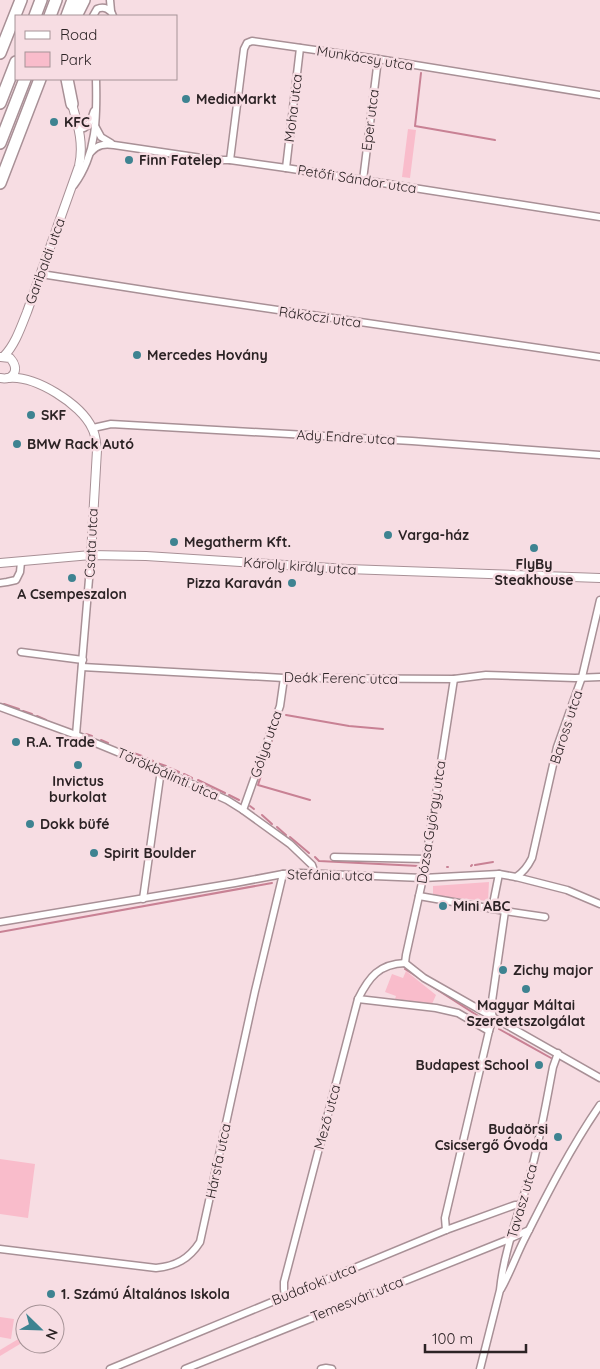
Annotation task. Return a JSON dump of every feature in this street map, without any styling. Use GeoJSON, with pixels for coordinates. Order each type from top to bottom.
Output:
{"type":"FeatureCollection","features":[{"type":"Feature","properties":{"kind":"highway"},"geometry":{"type":"LineString","coordinates":[[15,15],[21,0]]}},
{"type":"Feature","properties":{"kind":"highway"},"geometry":{"type":"LineString","coordinates":[[35,15],[41,0]]}},
{"type":"Feature","properties":{"kind":"highway"},"geometry":{"type":"LineString","coordinates":[[50,15],[56,0]]}},
{"type":"Feature","properties":{"kind":"highway"},"geometry":{"type":"LineString","coordinates":[[68,15],[81,0]]}},
{"type":"Feature","properties":{"kind":"highway"},"geometry":{"type":"LineString","coordinates":[[78,15],[81,0]]}},
{"type":"Feature","properties":{"kind":"highway"},"geometry":{"type":"LineString","coordinates":[[0,53],[15,15]]}},
{"type":"Feature","properties":{"kind":"highway"},"geometry":{"type":"LineString","coordinates":[[0,103],[15,65]]}},
{"type":"Feature","properties":{"kind":"highway"},"geometry":{"type":"LineString","coordinates":[[0,143],[25,80]]}},
{"type":"Feature","properties":{"kind":"highway"},"geometry":{"type":"LineString","coordinates":[[0,183],[40,80]]}},
{"type":"Feature","properties":{"kind":"highway"},"geometry":{"type":"LineString","coordinates":[[12,154],[47,80]]}},
{"type":"Feature","properties":{"kind":"highway"},"geometry":{"type":"LineString","coordinates":[[67,80],[72,104]]}},
{"type":"Feature","properties":{"kind":"street"},"geometry":{"type":"LineString","coordinates":[[94,14],[100,0]]}},
{"type":"Feature","properties":{"kind":"street"},"geometry":{"type":"LineString","coordinates":[[110,0],[112,14]]}},
{"type":"Feature","properties":{"kind":"street"},"geometry":{"type":"LineString","coordinates":[[94,14],[99,8],[103,8],[112,14]]}},
{"type":"Feature","properties":{"kind":"street","name":"Munkácsy utca"},"geometry":{"type":"LineString","coordinates":[[230,160],[244,49],[247,43],[252,41],[378,59],[600,95]]}},
{"type":"Feature","properties":{"kind":"street","name":"Moha utca"},"geometry":{"type":"LineString","coordinates":[[286,168],[300,48]]}},
{"type":"Feature","properties":{"kind":"street","name":"Eper utca"},"geometry":{"type":"LineString","coordinates":[[363,180],[378,59]]}},
{"type":"Feature","properties":{"kind":"street","name":"Garibaldi utca"},"geometry":{"type":"LineString","coordinates":[[72,188],[80,178],[91,152],[95,126],[97,80]]}},
{"type":"Feature","properties":{"kind":"street","name":"Garibaldi utca"},"geometry":{"type":"LineString","coordinates":[[2,357],[8,352],[17,335],[72,188],[81,157],[82,144],[72,104]]}},
{"type":"Feature","properties":{"kind":"street","name":"Garibaldi utca"},"geometry":{"type":"LineString","coordinates":[[79,129],[89,124],[96,105]]}},
{"type":"Feature","properties":{"kind":"street"},"geometry":{"type":"LineString","coordinates":[[95,126],[101,137],[114,145]]}},
{"type":"Feature","properties":{"kind":"street","name":"Petőfi Sándor utca"},"geometry":{"type":"LineString","coordinates":[[91,152],[100,145],[114,145],[286,168],[600,217]]}},
{"type":"Feature","properties":{"kind":"street","name":"Rákóczi utca"},"geometry":{"type":"LineString","coordinates":[[41,274],[211,301],[600,357]]}},
{"type":"Feature","properties":{"kind":"street","name":"Garibaldi utca"},"geometry":{"type":"LineString","coordinates":[[14,364],[17,335]]}},
{"type":"Feature","properties":{"kind":"street","name":"Csata utca"},"geometry":{"type":"LineString","coordinates":[[2,357],[10,358],[33,382]]}},
{"type":"Feature","properties":{"kind":"street"},"geometry":{"type":"LineString","coordinates":[[0,384],[4,378],[14,374],[14,364]]}},
{"type":"Feature","properties":{"kind":"street","name":"Csata utca"},"geometry":{"type":"LineString","coordinates":[[4,378],[15,377],[33,382],[57,394],[74,405],[84,415],[96,437],[97,450],[91,555],[76,735]]}},
{"type":"Feature","properties":{"kind":"street","name":"Ady Endre utca"},"geometry":{"type":"LineString","coordinates":[[92,428],[110,424],[412,441],[600,455]]}},
{"type":"Feature","properties":{"kind":"street","name":"Károly király utca"},"geometry":{"type":"LineString","coordinates":[[0,563],[91,555],[146,556],[346,569],[600,578]]}},
{"type":"Feature","properties":{"kind":"street"},"geometry":{"type":"LineString","coordinates":[[0,583],[16,580],[20,572],[21,562]]}},
{"type":"Feature","properties":{"kind":"street","name":"Baross utca"},"geometry":{"type":"LineString","coordinates":[[516,877],[528,867],[532,858],[556,747],[582,678],[600,600]]}},
{"type":"Feature","properties":{"kind":"street","name":"Deák Ferenc utca"},"geometry":{"type":"LineString","coordinates":[[21,652],[82,664],[284,678],[454,680],[486,675],[600,677]]}},
{"type":"Feature","properties":{"kind":"street","name":"Gólya utca"},"geometry":{"type":"LineString","coordinates":[[243,810],[280,706],[284,678]]}},
{"type":"Feature","properties":{"kind":"street","name":"Dózsa György utca"},"geometry":{"type":"LineString","coordinates":[[405,963],[423,878],[454,680]]}},
{"type":"Feature","properties":{"kind":"street","name":"Törökbálinti utca"},"geometry":{"type":"LineString","coordinates":[[0,707],[76,735],[210,792],[243,810],[290,844],[312,865],[315,873]]}},
{"type":"Feature","properties":{"kind":"street"},"geometry":{"type":"LineString","coordinates":[[143,899],[161,770]]}},
{"type":"Feature","properties":{"kind":"street"},"geometry":{"type":"LineString","coordinates":[[334,857],[426,859]]}},
{"type":"Feature","properties":{"kind":"street","name":"Stefánia utca"},"geometry":{"type":"LineString","coordinates":[[0,922],[236,884],[282,874],[315,873],[423,878],[498,874],[567,890],[600,904]]}},
{"type":"Feature","properties":{"kind":"street","name":"Hársfa utca"},"geometry":{"type":"LineString","coordinates":[[0,1249],[156,1268],[177,1264],[194,1250],[200,1242],[282,874]]}},
{"type":"Feature","properties":{"kind":"street"},"geometry":{"type":"LineString","coordinates":[[492,908],[498,874]]}},
{"type":"Feature","properties":{"kind":"street"},"geometry":{"type":"LineString","coordinates":[[419,896],[546,917]]}},
{"type":"Feature","properties":{"kind":"street"},"geometry":{"type":"LineString","coordinates":[[446,1230],[444,1218],[493,1018],[491,1008],[505,911]]}},
{"type":"Feature","properties":{"kind":"street"},"geometry":{"type":"LineString","coordinates":[[405,963],[424,978],[600,1078]]}},
{"type":"Feature","properties":{"kind":"street","name":"Mező utca"},"geometry":{"type":"LineString","coordinates":[[285,1297],[284,1282],[358,999],[370,977],[377,971],[405,963]]}},
{"type":"Feature","properties":{"kind":"street"},"geometry":{"type":"LineString","coordinates":[[358,999],[434,1008],[458,1013],[489,1031]]}},
{"type":"Feature","properties":{"kind":"street","name":"Tavasz utca"},"geometry":{"type":"LineString","coordinates":[[480,1369],[511,1238],[530,1175],[558,1053]]}},
{"type":"Feature","properties":{"kind":"street","name":"Tavasz utca"},"geometry":{"type":"LineString","coordinates":[[500,1290],[515,1256],[582,1130],[600,1105]]}},
{"type":"Feature","properties":{"kind":"street","name":"Budafoki utca"},"geometry":{"type":"LineString","coordinates":[[110,1369],[446,1230],[515,1205],[520,1205]]}},
{"type":"Feature","properties":{"kind":"street","name":"Temesvári utca"},"geometry":{"type":"LineString","coordinates":[[185,1369],[529,1230]]}},
{"type":"Feature","properties":{"kind":"street"},"geometry":{"type":"LineString","coordinates":[[321,1369],[332,1369]]}},
{"type":"Feature","properties":{"kind":"green space"},"geometry":{"type":"Polygon","coordinates":[[[408,129],[416,130],[410,178],[402,177],[408,129]]]}},
{"type":"Feature","properties":{"kind":"green space"},"geometry":{"type":"Polygon","coordinates":[[[489,882],[488,901],[433,896],[433,886],[489,882]]]}},
{"type":"Feature","properties":{"kind":"green space"},"geometry":{"type":"Polygon","coordinates":[[[406,971],[436,995],[432,1004],[395,999],[396,996],[385,992],[392,974],[403,978],[406,971]]]}},
{"type":"Feature","properties":{"kind":"green space"},"geometry":{"type":"Polygon","coordinates":[[[0,1159],[35,1164],[28,1218],[0,1214],[0,1159]]]}},
{"type":"Feature","properties":{"kind":"green space"},"geometry":{"type":"Polygon","coordinates":[[[0,1317],[14,1319],[11,1339],[0,1337],[0,1317]]]}},
{"type":"Feature","properties":{"kind":"green space"},"geometry":{"type":"Polygon","coordinates":[[[15,1341],[15,1347],[0,1356],[0,1350],[15,1341]]]}},
{"type":"Feature","properties":{"kind":"waterway"},"geometry":{"type":"LineString","coordinates":[[421,73],[415,126],[495,140]]}},
{"type":"Feature","properties":{"kind":"waterway"},"geometry":{"type":"LineString","coordinates":[[4,704],[19,709]]}},
{"type":"Feature","properties":{"kind":"waterway"},"geometry":{"type":"LineString","coordinates":[[23,711],[32,714]]}},
{"type":"Feature","properties":{"kind":"waterway"},"geometry":{"type":"LineString","coordinates":[[286,715],[349,726],[383,729]]}},
{"type":"Feature","properties":{"kind":"waterway"},"geometry":{"type":"LineString","coordinates":[[37,716],[46,720]]}},
{"type":"Feature","properties":{"kind":"waterway"},"geometry":{"type":"LineString","coordinates":[[278,721],[258,785],[310,800]]}},
{"type":"Feature","properties":{"kind":"waterway"},"geometry":{"type":"LineString","coordinates":[[86,734],[92,736]]}},
{"type":"Feature","properties":{"kind":"waterway"},"geometry":{"type":"LineString","coordinates":[[101,740],[108,743]]}},
{"type":"Feature","properties":{"kind":"waterway"},"geometry":{"type":"LineString","coordinates":[[131,752],[142,756]]}},
{"type":"Feature","properties":{"kind":"waterway"},"geometry":{"type":"LineString","coordinates":[[146,758],[153,761]]}},
{"type":"Feature","properties":{"kind":"waterway"},"geometry":{"type":"LineString","coordinates":[[157,763],[166,766]]}},
{"type":"Feature","properties":{"kind":"waterway"},"geometry":{"type":"LineString","coordinates":[[170,768],[179,772]]}},
{"type":"Feature","properties":{"kind":"waterway"},"geometry":{"type":"LineString","coordinates":[[184,774],[192,778]]}},
{"type":"Feature","properties":{"kind":"waterway"},"geometry":{"type":"LineString","coordinates":[[198,780],[225,793]]}},
{"type":"Feature","properties":{"kind":"waterway"},"geometry":{"type":"LineString","coordinates":[[229,795],[239,800]]}},
{"type":"Feature","properties":{"kind":"waterway"},"geometry":{"type":"LineString","coordinates":[[250,806],[254,809]]}},
{"type":"Feature","properties":{"kind":"waterway"},"geometry":{"type":"LineString","coordinates":[[262,815],[272,824]]}},
{"type":"Feature","properties":{"kind":"waterway"},"geometry":{"type":"LineString","coordinates":[[277,827],[286,835]]}},
{"type":"Feature","properties":{"kind":"waterway"},"geometry":{"type":"LineString","coordinates":[[290,837],[309,853]]}},
{"type":"Feature","properties":{"kind":"waterway"},"geometry":{"type":"LineString","coordinates":[[315,857],[319,861],[419,866]]}},
{"type":"Feature","properties":{"kind":"waterway"},"geometry":{"type":"LineString","coordinates":[[475,865],[493,862]]}},
{"type":"Feature","properties":{"kind":"waterway"},"geometry":{"type":"LineString","coordinates":[[0,932],[272,883]]}},
{"type":"Feature","properties":{"kind":"waterway"},"geometry":{"type":"LineString","coordinates":[[405,969],[486,1021]]}},
{"type":"Feature","properties":{"kind":"waterway"},"geometry":{"type":"LineString","coordinates":[[499,1029],[551,1058]]}},
{"type":"Feature","properties":{"kind":"place","name":"MediaMarkt"},"geometry":{"type":"Point","coordinates":[186,99]}},
{"type":"Feature","properties":{"kind":"place","name":"KFC"},"geometry":{"type":"Point","coordinates":[54,122]}},
{"type":"Feature","properties":{"kind":"place","name":"Finn Fatelep"},"geometry":{"type":"Point","coordinates":[129,160]}},
{"type":"Feature","properties":{"kind":"place","name":"Mercedes Hovány"},"geometry":{"type":"Point","coordinates":[137,355]}},
{"type":"Feature","properties":{"kind":"place","name":"SKF"},"geometry":{"type":"Point","coordinates":[31,415]}},
{"type":"Feature","properties":{"kind":"place","name":"BMW Rack Autó"},"geometry":{"type":"Point","coordinates":[17,444]}},
{"type":"Feature","properties":{"kind":"place","name":"Varga-ház"},"geometry":{"type":"Point","coordinates":[388,535]}},
{"type":"Feature","properties":{"kind":"place","name":"Megatherm Kft."},"geometry":{"type":"Point","coordinates":[174,542]}},
{"type":"Feature","properties":{"kind":"place","name":"FlyBy Steakhouse"},"geometry":{"type":"Point","coordinates":[534,548]}},
{"type":"Feature","properties":{"kind":"place","name":"A Csempeszalon"},"geometry":{"type":"Point","coordinates":[72,578]}},
{"type":"Feature","properties":{"kind":"place","name":"Pizza Karaván"},"geometry":{"type":"Point","coordinates":[292,583]}},
{"type":"Feature","properties":{"kind":"place","name":"R.A. Trade"},"geometry":{"type":"Point","coordinates":[16,742]}},
{"type":"Feature","properties":{"kind":"place","name":"Invictus burkolat"},"geometry":{"type":"Point","coordinates":[78,765]}},
{"type":"Feature","properties":{"kind":"place","name":"Dokk büfé"},"geometry":{"type":"Point","coordinates":[30,824]}},
{"type":"Feature","properties":{"kind":"place","name":"Spirit Boulder"},"geometry":{"type":"Point","coordinates":[94,853]}},
{"type":"Feature","properties":{"kind":"place","name":"Mini ABC"},"geometry":{"type":"Point","coordinates":[443,906]}},
{"type":"Feature","properties":{"kind":"place","name":"Zichy major"},"geometry":{"type":"Point","coordinates":[503,970]}},
{"type":"Feature","properties":{"kind":"place","name":"Magyar Máltai Szeretetszolgálat"},"geometry":{"type":"Point","coordinates":[526,989]}},
{"type":"Feature","properties":{"kind":"place","name":"Budapest School"},"geometry":{"type":"Point","coordinates":[539,1065]}},
{"type":"Feature","properties":{"kind":"place","name":"Budaörsi Csicsergő Óvoda"},"geometry":{"type":"Point","coordinates":[558,1137]}},
{"type":"Feature","properties":{"kind":"place","name":"1. Számú Általános Iskola"},"geometry":{"type":"Point","coordinates":[51,1294]}}]}
